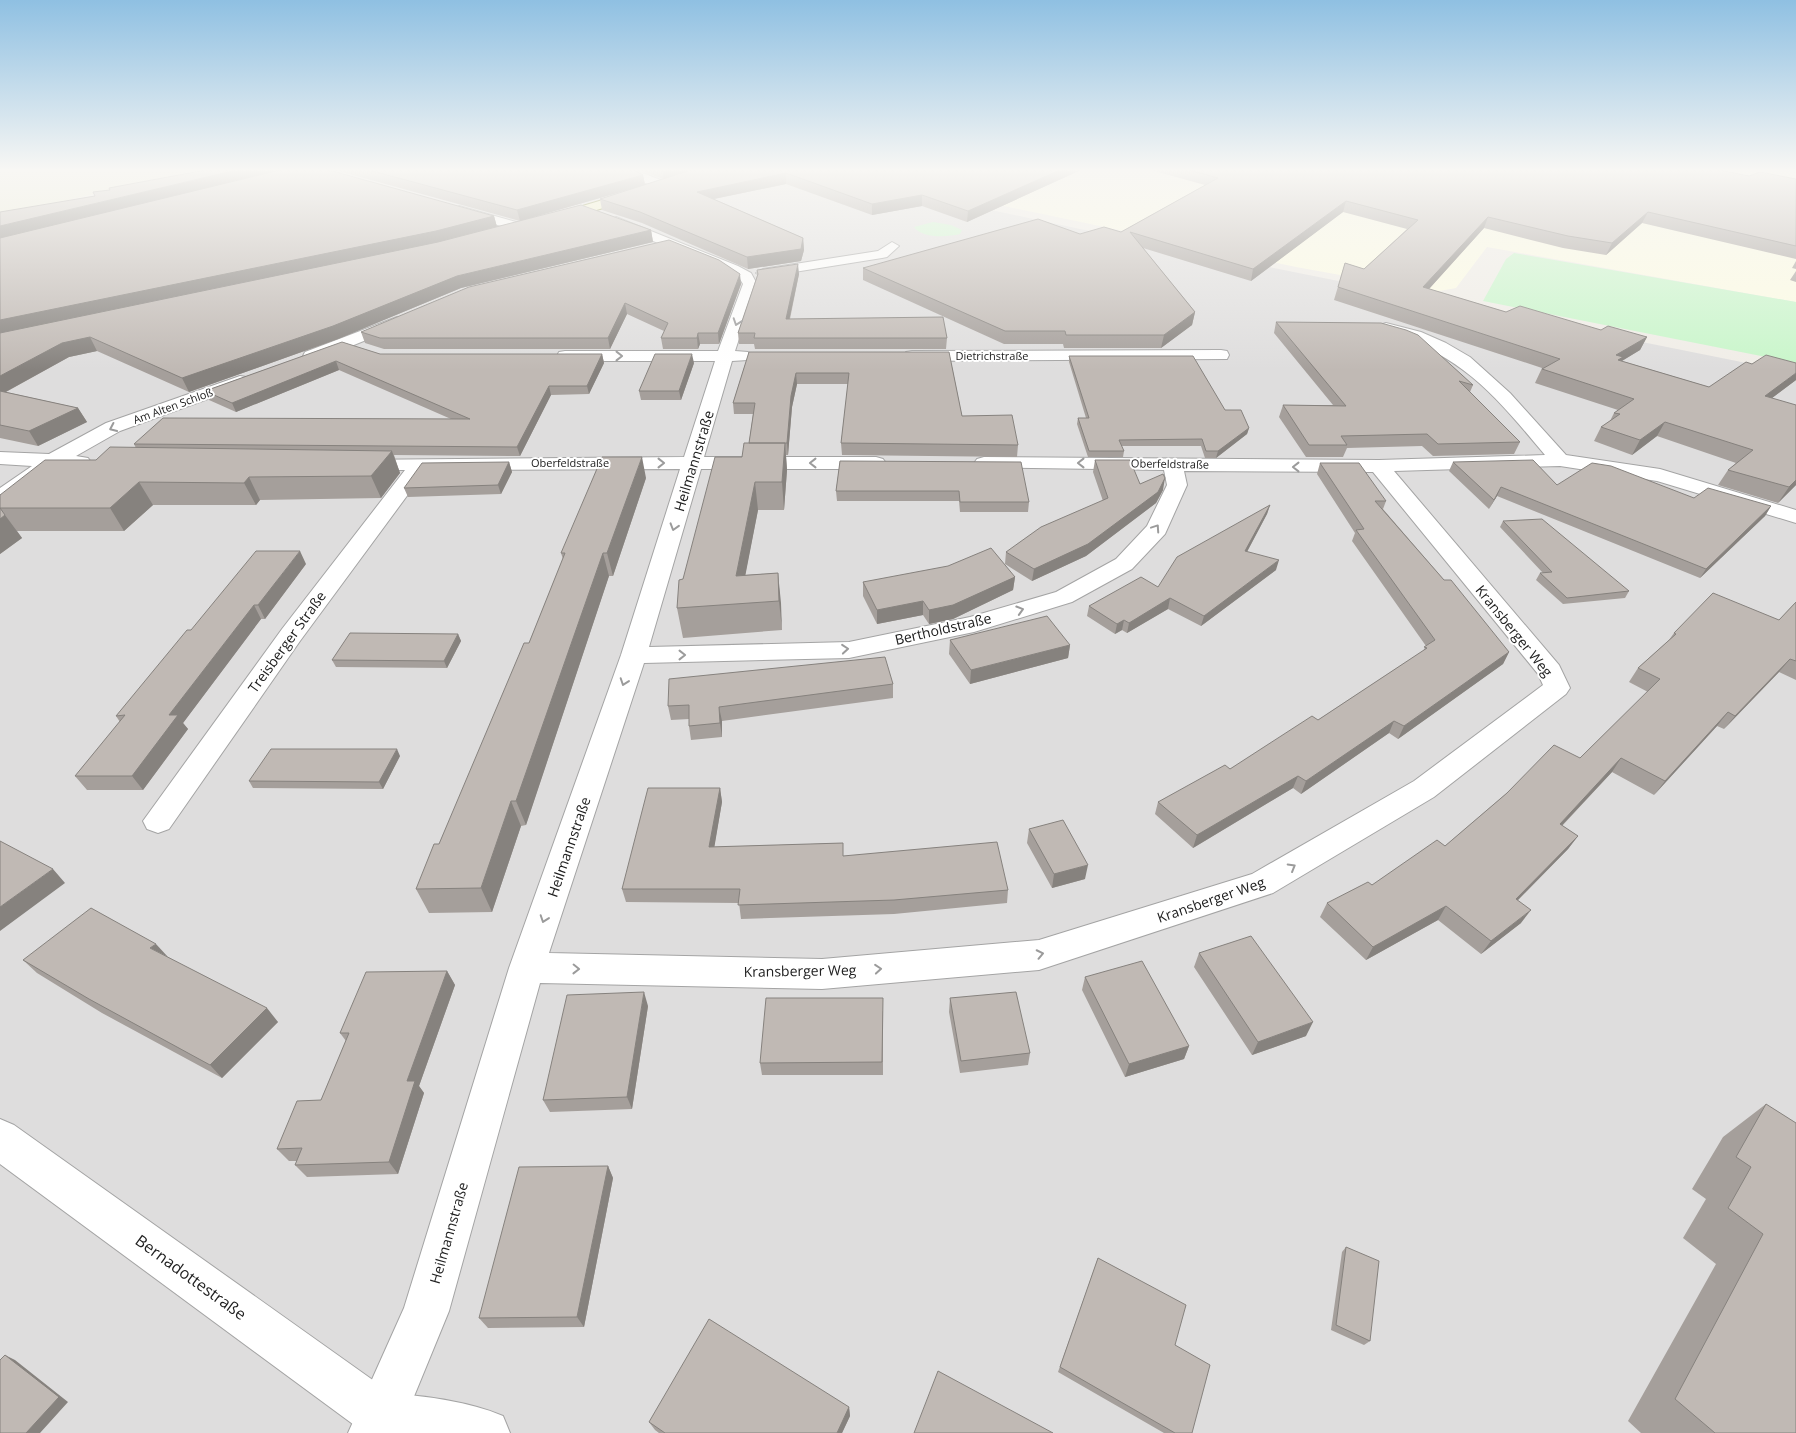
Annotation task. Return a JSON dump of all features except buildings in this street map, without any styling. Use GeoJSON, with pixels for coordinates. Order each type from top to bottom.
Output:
{"type":"FeatureCollection","features":[{"type":"Feature","properties":{"kind":"street"},"geometry":{"type":"LineString","coordinates":[[654,236],[746,276],[882,254],[892,246]]}},
{"type":"Feature","properties":{"kind":"street"},"geometry":{"type":"LineString","coordinates":[[644,250],[673,243]]}},
{"type":"Feature","properties":{"kind":"street","name":"Heilmannstraße"},"geometry":{"type":"LineString","coordinates":[[381,1427],[426,1312],[527,968],[634,655],[725,356],[750,284],[746,276]]}},
{"type":"Feature","properties":{"kind":"street"},"geometry":{"type":"LineString","coordinates":[[299,360],[345,344],[414,315]]}},
{"type":"Feature","properties":{"kind":"street"},"geometry":{"type":"LineString","coordinates":[[1379,327],[1400,331],[1438,344],[1475,367],[1518,411],[1560,460]]}},
{"type":"Feature","properties":{"kind":"street"},"geometry":{"type":"LineString","coordinates":[[345,344],[368,351]]}},
{"type":"Feature","properties":{"kind":"street","name":"Dietrichstraße"},"geometry":{"type":"LineString","coordinates":[[894,356],[1221,355]]}},
{"type":"Feature","properties":{"kind":"street"},"geometry":{"type":"LineString","coordinates":[[549,356],[755,356]]}},
{"type":"Feature","properties":{"kind":"street","name":"Am Alten Schloß"},"geometry":{"type":"LineString","coordinates":[[0,498],[52,461],[113,427],[252,377]]}},
{"type":"Feature","properties":{"kind":"street"},"geometry":{"type":"LineString","coordinates":[[0,458],[101,462]]}},
{"type":"Feature","properties":{"kind":"street","name":"Oberfeldstraße"},"geometry":{"type":"LineString","coordinates":[[963,463],[1173,464],[1266,467],[1379,466],[1560,460],[1660,475],[1796,517]]}},
{"type":"Feature","properties":{"kind":"street","name":"Oberfeldstraße"},"geometry":{"type":"LineString","coordinates":[[339,464],[894,463]]}},
{"type":"Feature","properties":{"kind":"street","name":"Bertholdstraße"},"geometry":{"type":"LineString","coordinates":[[634,655],[849,650],[974,624],[1064,597],[1124,564],[1157,529],[1177,485],[1173,464]]}},
{"type":"Feature","properties":{"kind":"street","name":"Treisberger Straße"},"geometry":{"type":"LineString","coordinates":[[158,821],[314,604],[419,465]]}},
{"type":"Feature","properties":{"kind":"street","name":"Kransberger Weg"},"geometry":{"type":"LineString","coordinates":[[527,968],[822,974],[1039,955],[1262,884],[1399,804],[1424,789],[1557,688],[1550,672],[1379,466]]}},
{"type":"Feature","properties":{"kind":"street","name":"Bernadottestraße"},"geometry":{"type":"LineString","coordinates":[[0,1139],[381,1427],[439,1423],[486,1433]]}},
{"type":"Feature","properties":{"kind":"shaded area"},"geometry":{"type":"Polygon","coordinates":[[[0,236],[1114,236],[1796,373],[1796,1433],[0,1433],[0,236]]]}},
{"type":"Feature","properties":{"kind":"shaded area"},"geometry":{"type":"Polygon","coordinates":[[[1147,236],[1796,236],[1796,302],[1487,247],[1456,288],[1434,292],[1296,267],[1147,236]]]}},
{"type":"Feature","properties":{"kind":"green space"},"geometry":{"type":"Polygon","coordinates":[[[1514,253],[1796,302],[1796,363],[1483,301],[1506,259],[1514,253]]]}}]}
